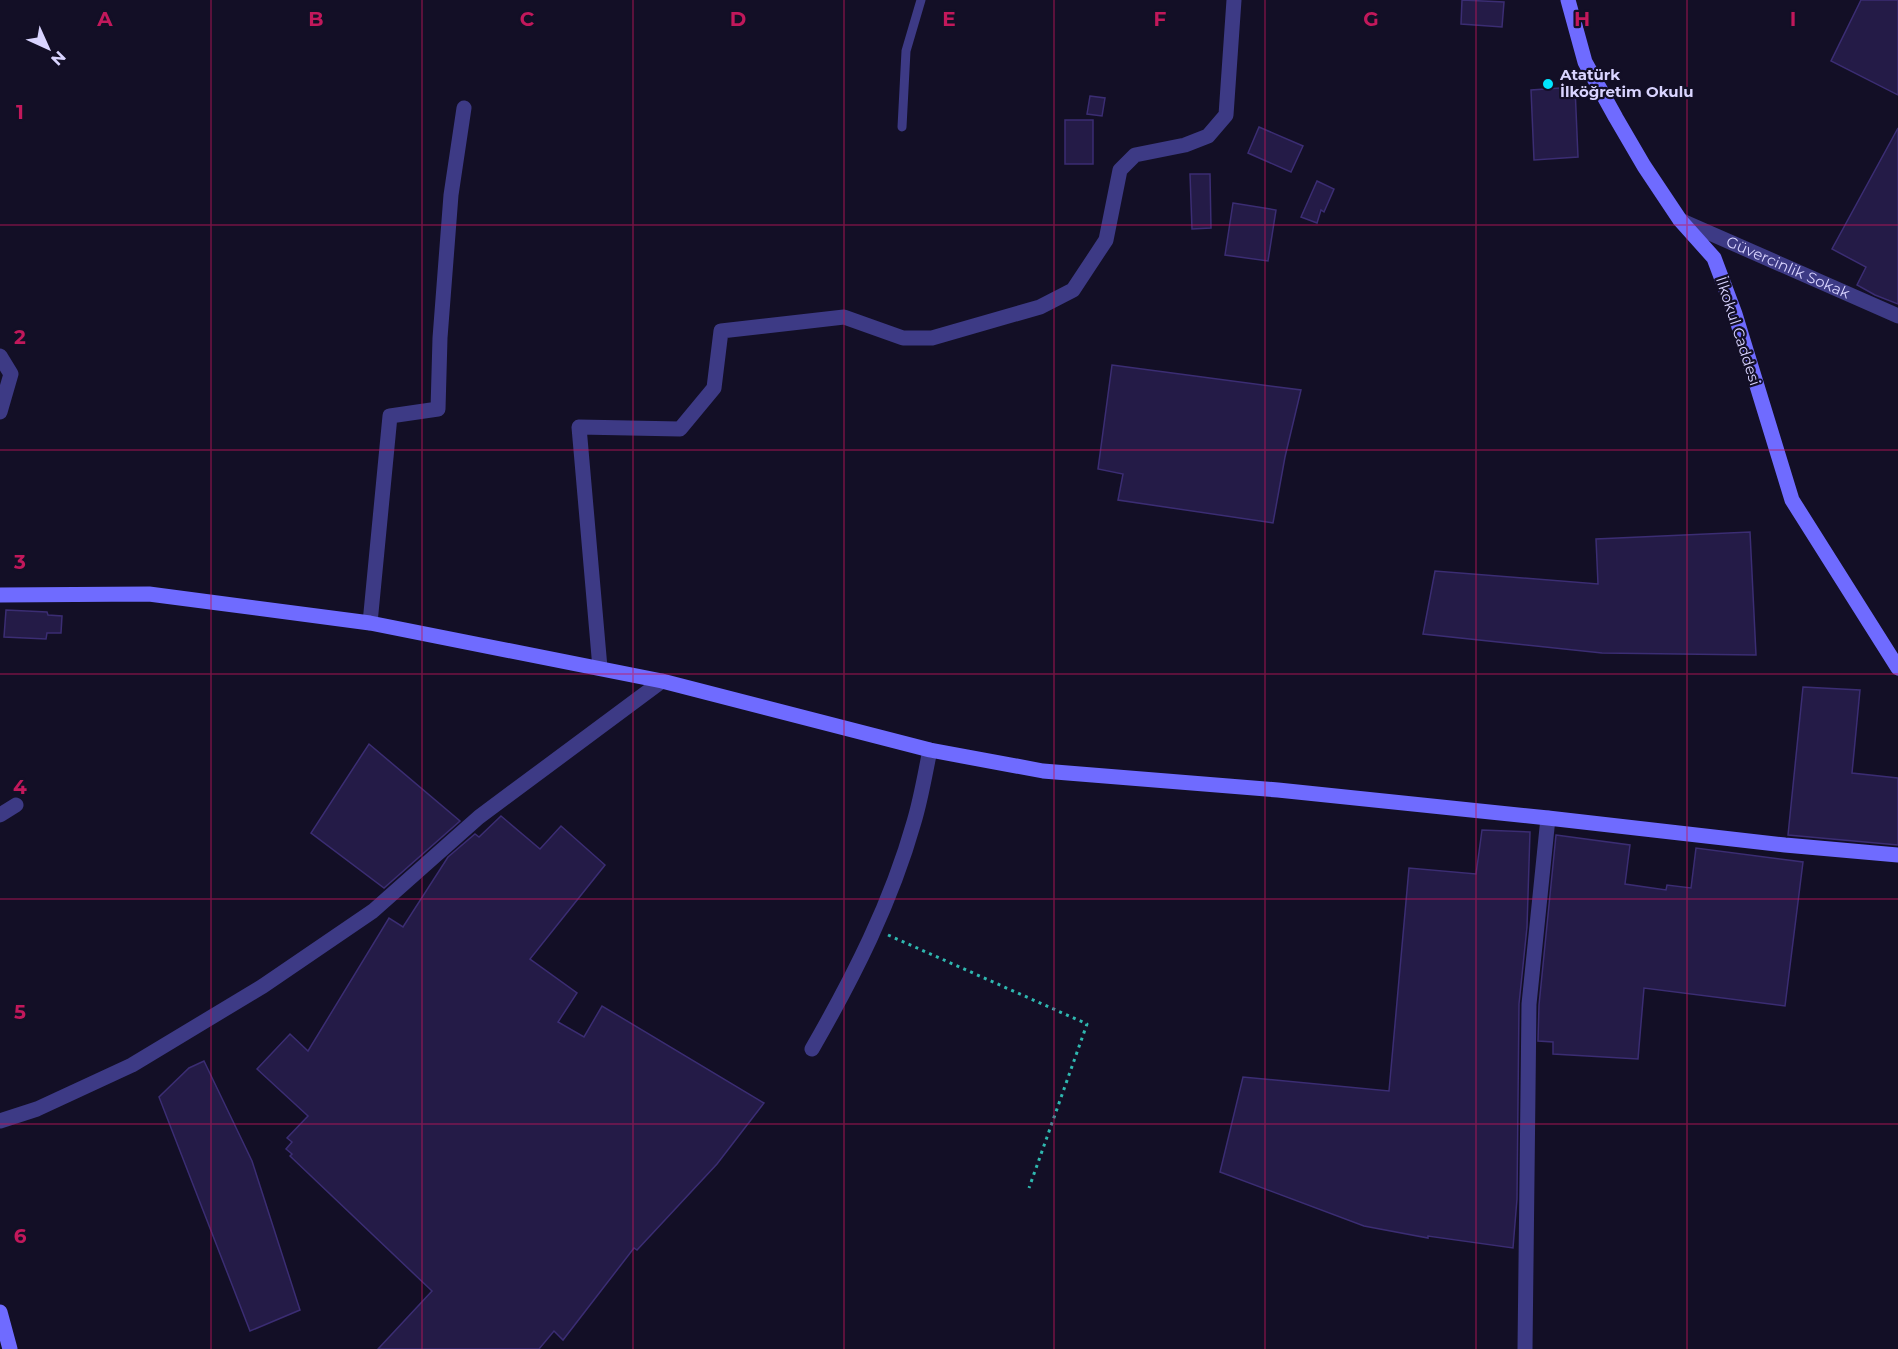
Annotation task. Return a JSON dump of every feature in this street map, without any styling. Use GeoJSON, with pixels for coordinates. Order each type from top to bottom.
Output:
{"type":"FeatureCollection","features":[{"type":"Feature","properties":{"kind":"street"},"geometry":{"type":"LineString","coordinates":[[600,668],[579,426],[680,429],[714,388],[721,331],[844,317],[903,338],[932,339],[1040,307],[1072,290],[1106,240],[1120,170],[1135,155],[1185,145],[1208,136],[1226,116],[1234,0]]}},
{"type":"Feature","properties":{"kind":"street","name":"İlkokul Caddesi"},"geometry":{"type":"LineString","coordinates":[[1568,0],[1585,62],[1644,166],[1680,220],[1714,258],[1735,314],[1792,500],[1898,668]]}},
{"type":"Feature","properties":{"kind":"street"},"geometry":{"type":"LineString","coordinates":[[370,622],[390,416],[438,409],[440,338],[451,195],[464,108]]}},
{"type":"Feature","properties":{"kind":"street","name":"Güvercinlik Sokak"},"geometry":{"type":"LineString","coordinates":[[1680,220],[1898,316]]}},
{"type":"Feature","properties":{"kind":"street"},"geometry":{"type":"LineString","coordinates":[[0,356],[11,374],[0,411]]}},
{"type":"Feature","properties":{"kind":"street"},"geometry":{"type":"LineString","coordinates":[[0,595],[149,594],[370,622],[662,681],[930,750],[1043,771],[1278,790],[1785,845],[1898,855]]}},
{"type":"Feature","properties":{"kind":"street"},"geometry":{"type":"LineString","coordinates":[[0,1121],[37,1109],[132,1065],[263,986],[373,911],[479,817],[662,681]]}},
{"type":"Feature","properties":{"kind":"street"},"geometry":{"type":"LineString","coordinates":[[812,1049],[847,988],[893,886],[915,821],[930,750]]}},
{"type":"Feature","properties":{"kind":"street"},"geometry":{"type":"LineString","coordinates":[[0,815],[16,805]]}},
{"type":"Feature","properties":{"kind":"street"},"geometry":{"type":"LineString","coordinates":[[1525,1349],[1528,1004],[1548,818]]}},
{"type":"Feature","properties":{"kind":"street"},"geometry":{"type":"LineString","coordinates":[[0,1312],[10,1349]]}},
{"type":"Feature","properties":{"kind":"lane"},"geometry":{"type":"LineString","coordinates":[[902,127],[906,51],[921,0]]}},
{"type":"Feature","properties":{"kind":"path"},"geometry":{"type":"LineString","coordinates":[[875,929],[1087,1024],[1029,1188]]}},
{"type":"Feature","properties":{"kind":"building"},"geometry":{"type":"Polygon","coordinates":[[[1462,0],[1504,2],[1502,27],[1461,24],[1462,0]]]}},
{"type":"Feature","properties":{"kind":"building"},"geometry":{"type":"Polygon","coordinates":[[[1861,0],[1898,0],[1898,95],[1831,61],[1861,0]]]}},
{"type":"Feature","properties":{"kind":"building"},"geometry":{"type":"Polygon","coordinates":[[[1575,87],[1578,157],[1534,160],[1531,90],[1575,87]]]}},
{"type":"Feature","properties":{"kind":"building"},"geometry":{"type":"Polygon","coordinates":[[[1090,96],[1105,98],[1102,116],[1087,114],[1090,96]]]}},
{"type":"Feature","properties":{"kind":"building"},"geometry":{"type":"Polygon","coordinates":[[[1065,120],[1093,120],[1093,164],[1065,164],[1065,120]]]}},
{"type":"Feature","properties":{"kind":"building"},"geometry":{"type":"Polygon","coordinates":[[[1259,127],[1303,146],[1291,172],[1248,153],[1259,127]]]}},
{"type":"Feature","properties":{"kind":"building"},"geometry":{"type":"Polygon","coordinates":[[[1898,128],[1898,304],[1857,285],[1866,267],[1832,249],[1898,128]]]}},
{"type":"Feature","properties":{"kind":"building"},"geometry":{"type":"Polygon","coordinates":[[[1190,174],[1210,174],[1211,228],[1192,229],[1190,174]]]}},
{"type":"Feature","properties":{"kind":"building"},"geometry":{"type":"Polygon","coordinates":[[[1317,181],[1334,189],[1324,212],[1321,210],[1317,223],[1301,217],[1317,181]]]}},
{"type":"Feature","properties":{"kind":"building"},"geometry":{"type":"Polygon","coordinates":[[[1233,203],[1276,210],[1268,261],[1225,255],[1233,203]]]}},
{"type":"Feature","properties":{"kind":"building"},"geometry":{"type":"Polygon","coordinates":[[[1112,365],[1301,390],[1285,457],[1273,523],[1118,500],[1123,474],[1098,469],[1112,365]]]}},
{"type":"Feature","properties":{"kind":"building"},"geometry":{"type":"Polygon","coordinates":[[[1750,532],[1756,655],[1602,653],[1423,634],[1435,571],[1598,584],[1596,539],[1750,532]]]}},
{"type":"Feature","properties":{"kind":"building"},"geometry":{"type":"Polygon","coordinates":[[[6,610],[47,612],[48,615],[62,616],[61,633],[47,633],[46,639],[4,637],[6,610]]]}},
{"type":"Feature","properties":{"kind":"building"},"geometry":{"type":"Polygon","coordinates":[[[1803,687],[1860,690],[1852,773],[1898,778],[1898,845],[1788,835],[1803,687]]]}},
{"type":"Feature","properties":{"kind":"building"},"geometry":{"type":"Polygon","coordinates":[[[369,744],[460,821],[384,888],[311,833],[369,744]]]}},
{"type":"Feature","properties":{"kind":"building"},"geometry":{"type":"Polygon","coordinates":[[[501,816],[540,849],[561,826],[605,865],[530,959],[577,993],[558,1022],[584,1037],[602,1006],[764,1103],[717,1164],[637,1250],[634,1248],[563,1340],[554,1331],[539,1349],[378,1349],[432,1291],[290,1156],[292,1154],[286,1149],[292,1142],[287,1138],[308,1116],[257,1069],[290,1034],[308,1051],[389,918],[403,927],[448,857],[475,834],[479,837],[501,816]]]}},
{"type":"Feature","properties":{"kind":"building"},"geometry":{"type":"Polygon","coordinates":[[[1482,830],[1530,832],[1527,927],[1519,1004],[1517,1199],[1513,1248],[1428,1236],[1428,1238],[1364,1226],[1220,1172],[1243,1077],[1389,1091],[1409,868],[1476,874],[1482,830]]]}},
{"type":"Feature","properties":{"kind":"building"},"geometry":{"type":"Polygon","coordinates":[[[1556,835],[1630,845],[1625,884],[1666,890],[1667,885],[1691,888],[1696,848],[1803,862],[1785,1006],[1644,988],[1638,1059],[1553,1054],[1553,1042],[1538,1041],[1539,1005],[1556,835]]]}},
{"type":"Feature","properties":{"kind":"building"},"geometry":{"type":"Polygon","coordinates":[[[204,1061],[252,1161],[300,1310],[250,1331],[159,1097],[189,1068],[204,1061]]]}},
{"type":"Feature","properties":{"kind":"place","name":"Atatürk İlköğretim Okulu"},"geometry":{"type":"Point","coordinates":[1548,84]}}]}
